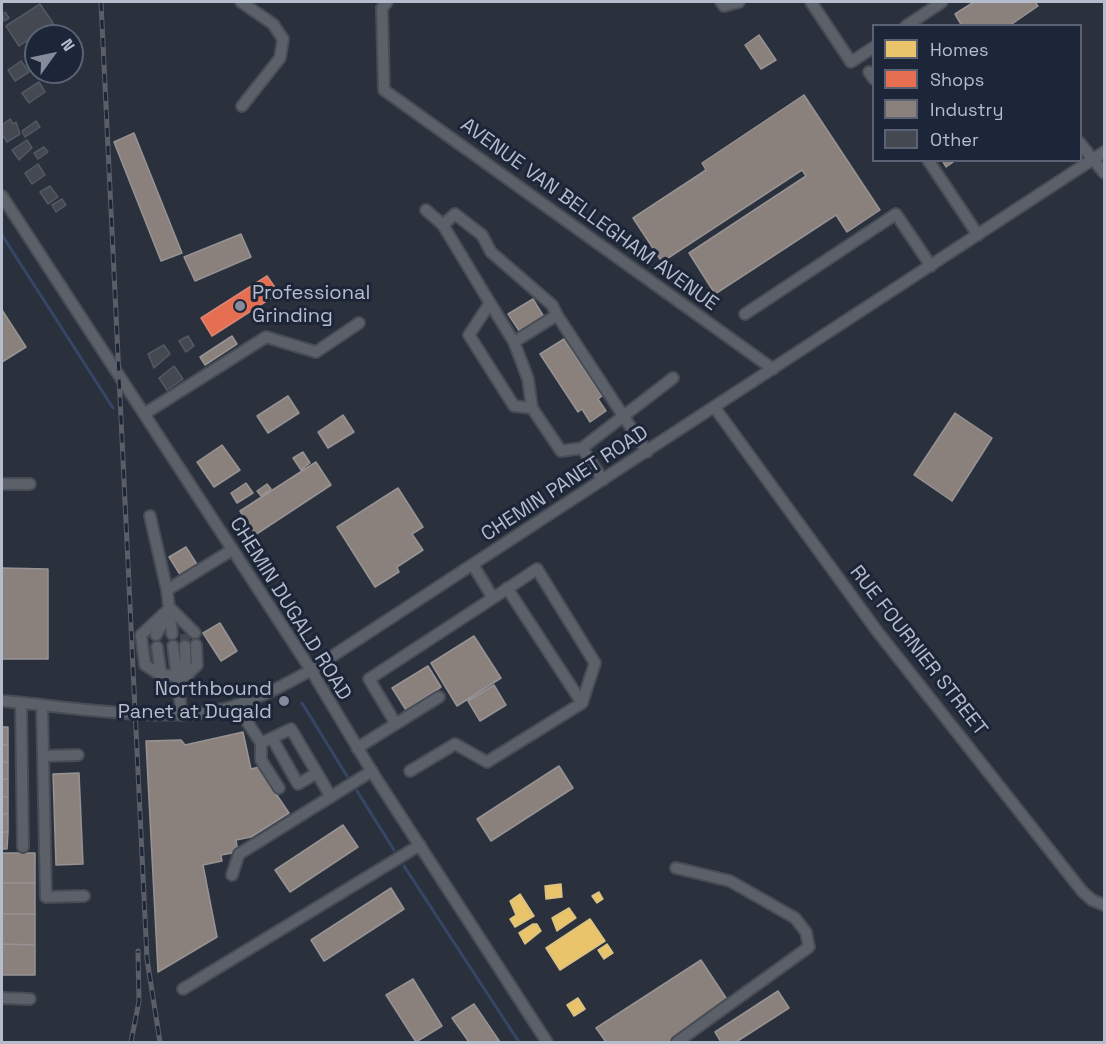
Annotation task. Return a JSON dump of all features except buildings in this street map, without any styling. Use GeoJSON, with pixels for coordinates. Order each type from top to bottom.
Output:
{"type":"FeatureCollection","features":[{"type":"Feature","properties":{"kind":"street"},"geometry":{"type":"LineString","coordinates":[[241,2],[273,24],[283,39],[280,58],[242,106]]}},
{"type":"Feature","properties":{"kind":"street","name":"AVENUE VAN BELLEGHAM AVENUE"},"geometry":{"type":"LineString","coordinates":[[387,2],[382,8],[384,90],[773,369]]}},
{"type":"Feature","properties":{"kind":"street"},"geometry":{"type":"LineString","coordinates":[[721,2],[724,6],[739,2]]}},
{"type":"Feature","properties":{"kind":"street"},"geometry":{"type":"LineString","coordinates":[[811,2],[851,62],[872,48]]}},
{"type":"Feature","properties":{"kind":"street"},"geometry":{"type":"LineString","coordinates":[[909,24],[942,2]]}},
{"type":"Feature","properties":{"kind":"street"},"geometry":{"type":"LineString","coordinates":[[1082,145],[1104,173]]}},
{"type":"Feature","properties":{"kind":"street","name":"CHEMIN PANET ROAD"},"geometry":{"type":"LineString","coordinates":[[2,701],[182,715],[236,705],[275,690],[311,670],[715,408],[1104,152]]}},
{"type":"Feature","properties":{"kind":"street"},"geometry":{"type":"LineString","coordinates":[[929,162],[978,235]]}},
{"type":"Feature","properties":{"kind":"street","name":"CHEMIN DUGALD ROAD"},"geometry":{"type":"LineString","coordinates":[[2,196],[6,213],[144,414],[311,670],[357,748],[547,1042]]}},
{"type":"Feature","properties":{"kind":"street"},"geometry":{"type":"LineString","coordinates":[[426,210],[442,225],[514,342],[528,379],[532,408],[561,451],[582,448],[673,378]]}},
{"type":"Feature","properties":{"kind":"street"},"geometry":{"type":"LineString","coordinates":[[442,225],[455,214],[483,235],[491,252],[552,305],[647,452]]}},
{"type":"Feature","properties":{"kind":"street"},"geometry":{"type":"LineString","coordinates":[[744,314],[896,214],[931,266]]}},
{"type":"Feature","properties":{"kind":"street"},"geometry":{"type":"LineString","coordinates":[[490,303],[469,335],[514,406],[532,408]]}},
{"type":"Feature","properties":{"kind":"street"},"geometry":{"type":"LineString","coordinates":[[514,342],[557,315]]}},
{"type":"Feature","properties":{"kind":"street"},"geometry":{"type":"LineString","coordinates":[[144,414],[266,337],[316,352],[359,323]]}},
{"type":"Feature","properties":{"kind":"street","name":"RUE FOURNIER STREET"},"geometry":{"type":"LineString","coordinates":[[715,408],[877,631],[1082,891],[1092,900],[1104,905]]}},
{"type":"Feature","properties":{"kind":"street"},"geometry":{"type":"LineString","coordinates":[[582,448],[603,480]]}},
{"type":"Feature","properties":{"kind":"street"},"geometry":{"type":"LineString","coordinates":[[2,484],[30,484]]}},
{"type":"Feature","properties":{"kind":"street"},"geometry":{"type":"LineString","coordinates":[[150,516],[167,590],[172,634]]}},
{"type":"Feature","properties":{"kind":"street"},"geometry":{"type":"LineString","coordinates":[[167,590],[232,550]]}},
{"type":"Feature","properties":{"kind":"street"},"geometry":{"type":"LineString","coordinates":[[472,565],[493,598]]}},
{"type":"Feature","properties":{"kind":"street"},"geometry":{"type":"LineString","coordinates":[[396,724],[369,679],[537,569],[595,663],[582,703],[488,762],[455,744],[410,771]]}},
{"type":"Feature","properties":{"kind":"street"},"geometry":{"type":"LineString","coordinates":[[507,588],[582,703]]}},
{"type":"Feature","properties":{"kind":"street"},"geometry":{"type":"LineString","coordinates":[[170,608],[190,634]]}},
{"type":"Feature","properties":{"kind":"street"},"geometry":{"type":"LineString","coordinates":[[156,635],[170,608]]}},
{"type":"Feature","properties":{"kind":"street"},"geometry":{"type":"LineString","coordinates":[[170,608],[141,635],[145,665],[161,675],[181,676]]}},
{"type":"Feature","properties":{"kind":"street"},"geometry":{"type":"LineString","coordinates":[[172,646],[181,676],[182,715]]}},
{"type":"Feature","properties":{"kind":"street"},"geometry":{"type":"LineString","coordinates":[[181,676],[190,646]]}},
{"type":"Feature","properties":{"kind":"street"},"geometry":{"type":"LineString","coordinates":[[157,647],[161,675]]}},
{"type":"Feature","properties":{"kind":"street"},"geometry":{"type":"LineString","coordinates":[[357,748],[439,697]]}},
{"type":"Feature","properties":{"kind":"street"},"geometry":{"type":"LineString","coordinates":[[21,703],[23,847]]}},
{"type":"Feature","properties":{"kind":"street"},"geometry":{"type":"LineString","coordinates":[[42,705],[46,897],[84,896]]}},
{"type":"Feature","properties":{"kind":"street"},"geometry":{"type":"LineString","coordinates":[[236,705],[261,743],[261,760],[279,788]]}},
{"type":"Feature","properties":{"kind":"street"},"geometry":{"type":"LineString","coordinates":[[261,743],[291,729],[331,797]]}},
{"type":"Feature","properties":{"kind":"street"},"geometry":{"type":"LineString","coordinates":[[272,738],[298,784],[317,773]]}},
{"type":"Feature","properties":{"kind":"street"},"geometry":{"type":"LineString","coordinates":[[43,756],[78,756]]}},
{"type":"Feature","properties":{"kind":"street"},"geometry":{"type":"LineString","coordinates":[[232,875],[240,854],[372,771]]}},
{"type":"Feature","properties":{"kind":"street"},"geometry":{"type":"LineString","coordinates":[[183,989],[420,845]]}},
{"type":"Feature","properties":{"kind":"street"},"geometry":{"type":"LineString","coordinates":[[676,868],[730,880],[795,918],[806,932],[808,947],[723,1012],[677,1042]]}},
{"type":"Feature","properties":{"kind":"street"},"geometry":{"type":"LineString","coordinates":[[2,998],[30,999]]}},
{"type":"Feature","properties":{"kind":"waterway"},"geometry":{"type":"LineString","coordinates":[[2,235],[113,408]]}},
{"type":"Feature","properties":{"kind":"waterway"},"geometry":{"type":"LineString","coordinates":[[302,703],[347,776]]}},
{"type":"Feature","properties":{"kind":"waterway"},"geometry":{"type":"LineString","coordinates":[[357,791],[394,850]]}},
{"type":"Feature","properties":{"kind":"waterway"},"geometry":{"type":"LineString","coordinates":[[404,866],[519,1042]]}},
{"type":"Feature","properties":{"kind":"tunnel"},"geometry":{"type":"LineString","coordinates":[[185,634],[185,646]]}},
{"type":"Feature","properties":{"kind":"railway"},"geometry":{"type":"LineString","coordinates":[[101,2],[147,959],[160,1042]]}},
{"type":"Feature","properties":{"kind":"railway"},"geometry":{"type":"LineString","coordinates":[[131,1042],[139,1001],[138,951]]}},
{"type":"Feature","properties":{"kind":"place","name":"Professional Grinding"},"geometry":{"type":"Point","coordinates":[240,306]}},
{"type":"Feature","properties":{"kind":"place","name":"Northbound Panet at Dugald"},"geometry":{"type":"Point","coordinates":[284,701]}}]}
